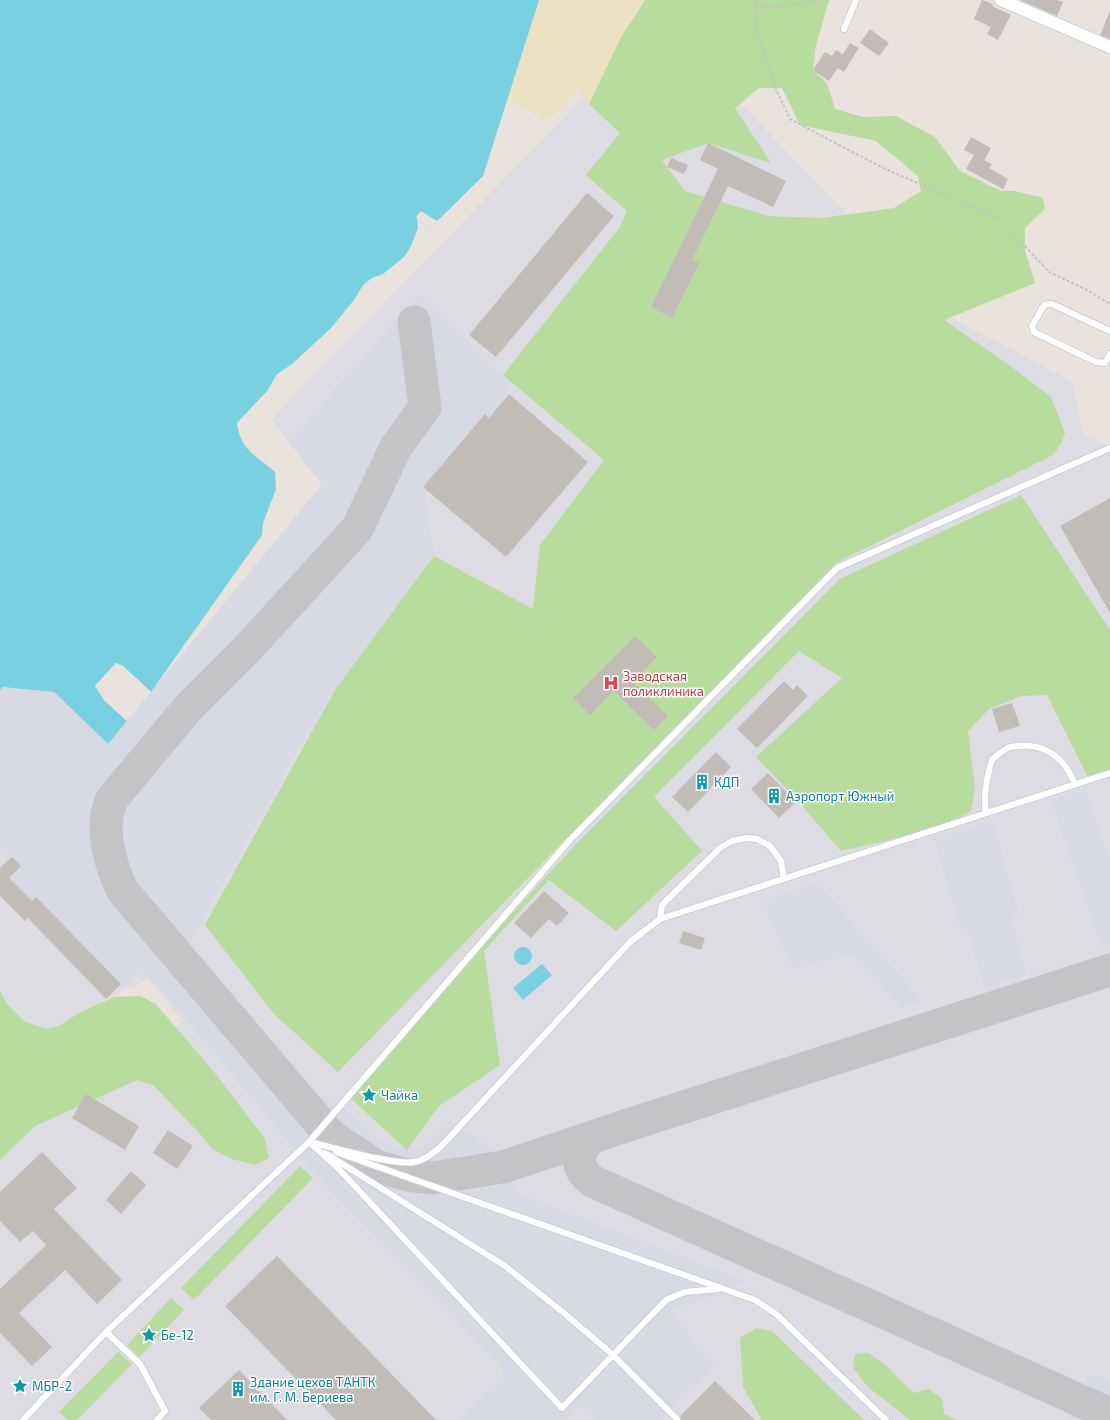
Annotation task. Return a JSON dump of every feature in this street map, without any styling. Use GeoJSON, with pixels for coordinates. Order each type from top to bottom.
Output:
{"type":"FeatureCollection","features":[{"type":"Feature","properties":{"kind":"street"},"geometry":{"type":"LineString","coordinates":[[1001,0],[1110,46]]}},
{"type":"Feature","properties":{"kind":"lane"},"geometry":{"type":"LineString","coordinates":[[844,29],[856,0]]}},
{"type":"Feature","properties":{"kind":"lane"},"geometry":{"type":"LineString","coordinates":[[1110,331],[1052,304],[1044,305],[1032,326],[1034,332],[1096,362],[1105,363],[1110,354]]}},
{"type":"Feature","properties":{"kind":"lane"},"geometry":{"type":"LineString","coordinates":[[22,1420],[106,1332],[309,1142],[569,841],[836,568],[1110,448]]}},
{"type":"Feature","properties":{"kind":"lane"},"geometry":{"type":"LineString","coordinates":[[986,813],[984,801],[992,759],[1008,747],[1034,747],[1053,752],[1069,770],[1075,784]]}},
{"type":"Feature","properties":{"kind":"lane"},"geometry":{"type":"LineString","coordinates":[[309,1142],[388,1160],[414,1162],[433,1153],[460,1126],[630,942],[660,919],[1110,773]]}},
{"type":"Feature","properties":{"kind":"lane"},"geometry":{"type":"LineString","coordinates":[[660,919],[662,905],[720,848],[732,841],[746,838],[757,839],[770,846],[781,861],[784,879]]}},
{"type":"Feature","properties":{"kind":"lane"},"geometry":{"type":"LineString","coordinates":[[309,1142],[755,1300],[776,1314],[886,1420]]}},
{"type":"Feature","properties":{"kind":"lane"},"geometry":{"type":"LineString","coordinates":[[309,1142],[505,1266],[613,1355],[677,1419]]}},
{"type":"Feature","properties":{"kind":"lane"},"geometry":{"type":"LineString","coordinates":[[309,1142],[337,1167],[562,1408],[666,1300],[685,1292],[722,1289]]}},
{"type":"Feature","properties":{"kind":"lane"},"geometry":{"type":"LineString","coordinates":[[106,1332],[140,1364],[165,1411],[157,1420]]}},
{"type":"Feature","properties":{"kind":"path"},"geometry":{"type":"LineString","coordinates":[[756,0],[756,32],[777,91],[790,119],[881,167],[1000,219],[1049,272],[1085,289],[1110,304]]}},
{"type":"Feature","properties":{"kind":"path"},"geometry":{"type":"LineString","coordinates":[[756,5],[782,7],[821,0]]}},
{"type":"Feature","properties":{"kind":"shaded area"},"geometry":{"type":"Polygon","coordinates":[[[629,0],[681,0],[740,103],[944,314],[1072,381],[1083,434],[1110,446],[1110,1420],[0,1420],[0,1154],[35,1126],[183,1021],[148,979],[106,999],[33,1051],[0,1017],[0,690],[108,744],[322,484],[271,419],[586,95],[629,0]]]}},
{"type":"Feature","properties":{"kind":"shaded area"},"geometry":{"type":"Polygon","coordinates":[[[419,294],[503,375],[509,394],[489,418],[485,414],[423,486],[434,556],[317,715],[189,943],[312,1094],[345,1110],[379,1139],[397,1147],[421,1148],[450,1120],[491,1149],[518,1193],[747,1282],[673,1310],[694,1342],[716,1366],[659,1420],[596,1420],[580,1405],[565,1420],[457,1420],[504,1376],[503,1370],[304,1162],[148,974],[138,974],[126,985],[121,984],[37,897],[32,901],[9,878],[21,866],[4,847],[0,851],[0,690],[3,687],[54,692],[108,744],[322,485],[289,442],[419,294]]]}},
{"type":"Feature","properties":{"kind":"shaded area"},"geometry":{"type":"Polygon","coordinates":[[[1085,788],[1110,862],[1110,945],[1102,948],[1051,800],[1085,788]]]}},
{"type":"Feature","properties":{"kind":"shaded area"},"geometry":{"type":"Polygon","coordinates":[[[992,821],[1019,915],[1011,918],[1027,975],[984,987],[968,929],[961,931],[934,838],[992,821]]]}},
{"type":"Feature","properties":{"kind":"shaded area"},"geometry":{"type":"Polygon","coordinates":[[[817,883],[922,1001],[901,1008],[852,954],[792,969],[763,901],[817,883]]]}},
{"type":"Feature","properties":{"kind":"shaded area"},"geometry":{"type":"Polygon","coordinates":[[[1093,1374],[1110,1381],[1110,1420],[1068,1419],[1087,1377],[1093,1374]]]}},
{"type":"Feature","properties":{"kind":"green space"},"geometry":{"type":"Polygon","coordinates":[[[645,0],[829,0],[816,45],[813,70],[827,83],[835,109],[863,117],[896,116],[935,137],[960,171],[1001,191],[1015,191],[1043,198],[1045,209],[1025,228],[1025,251],[1035,283],[944,320],[1008,364],[1051,397],[1065,433],[1061,444],[1053,455],[836,563],[338,1072],[274,1014],[205,925],[335,690],[434,556],[533,609],[540,545],[604,460],[503,375],[620,227],[627,211],[586,175],[620,133],[589,104],[621,37],[645,0]],[[759,88],[735,108],[771,163],[708,143],[662,160],[685,191],[768,216],[822,218],[894,208],[921,191],[918,176],[876,141],[800,125],[782,88],[759,88]]]}},
{"type":"Feature","properties":{"kind":"green space"},"geometry":{"type":"Polygon","coordinates":[[[1021,495],[1110,630],[1110,771],[1088,778],[1047,695],[1021,696],[989,709],[968,731],[975,789],[971,811],[946,827],[841,851],[797,800],[756,757],[842,678],[799,651],[654,797],[702,851],[616,931],[549,880],[484,951],[500,1065],[439,1106],[407,1150],[346,1094],[575,845],[840,579],[1021,495]]]}},
{"type":"Feature","properties":{"kind":"green space"},"geometry":{"type":"Polygon","coordinates":[[[0,991],[7,1004],[24,1021],[45,1029],[59,1026],[81,1012],[114,997],[140,996],[156,1004],[214,1072],[265,1139],[269,1158],[255,1165],[232,1159],[212,1149],[201,1135],[153,1085],[137,1080],[35,1126],[0,1160],[0,991]]]}},
{"type":"Feature","properties":{"kind":"green space"},"geometry":{"type":"Polygon","coordinates":[[[300,1166],[313,1178],[194,1300],[181,1288],[300,1166]]]}},
{"type":"Feature","properties":{"kind":"green space"},"geometry":{"type":"Polygon","coordinates":[[[171,1298],[184,1310],[139,1357],[127,1345],[171,1298]]]}},
{"type":"Feature","properties":{"kind":"green space"},"geometry":{"type":"Polygon","coordinates":[[[756,1328],[772,1331],[864,1420],[762,1420],[743,1387],[740,1338],[756,1328]]]}},
{"type":"Feature","properties":{"kind":"green space"},"geometry":{"type":"Polygon","coordinates":[[[118,1352],[132,1364],[77,1420],[68,1420],[59,1412],[118,1352]]]}},
{"type":"Feature","properties":{"kind":"green space"},"geometry":{"type":"Polygon","coordinates":[[[868,1353],[886,1365],[914,1393],[928,1389],[942,1398],[944,1414],[958,1420],[910,1420],[868,1387],[853,1368],[855,1354],[868,1353]]]}},
{"type":"Feature","properties":{"kind":"sand"},"geometry":{"type":"Polygon","coordinates":[[[539,0],[645,0],[621,37],[589,104],[577,89],[563,108],[543,120],[508,98],[539,0]]]}},
{"type":"Feature","properties":{"kind":"water"},"geometry":{"type":"Polygon","coordinates":[[[0,0],[539,0],[483,176],[429,229],[417,218],[418,228],[411,246],[404,257],[383,274],[372,278],[363,285],[354,300],[331,328],[292,364],[277,374],[267,391],[237,423],[242,440],[250,452],[275,472],[276,489],[263,523],[262,535],[151,692],[123,666],[116,663],[95,686],[104,700],[127,721],[108,744],[54,692],[3,687],[0,690],[0,0]]]}},
{"type":"Feature","properties":{"kind":"water"},"geometry":{"type":"Polygon","coordinates":[[[523,947],[529,950],[532,956],[529,962],[523,965],[517,962],[514,956],[517,950],[523,947]]]}},
{"type":"Feature","properties":{"kind":"water"},"geometry":{"type":"Polygon","coordinates":[[[542,964],[552,975],[523,1000],[513,988],[542,964]]]}},
{"type":"Feature","properties":{"kind":"pier"},"geometry":{"type":"Polygon","coordinates":[[[421,211],[437,221],[429,229],[416,217],[421,211]]]}},
{"type":"Feature","properties":{"kind":"pier"},"geometry":{"type":"Polygon","coordinates":[[[116,663],[123,666],[151,692],[150,693],[122,667],[116,665],[97,686],[106,698],[128,719],[127,721],[104,700],[95,686],[116,663]]]}},
{"type":"Feature","properties":{"kind":"building"},"geometry":{"type":"Polygon","coordinates":[[[982,0],[993,4],[992,6],[1011,15],[998,40],[987,34],[991,27],[974,19],[982,0]]]}},
{"type":"Feature","properties":{"kind":"building"},"geometry":{"type":"Polygon","coordinates":[[[1020,0],[1057,0],[1063,2],[1057,16],[1020,0]]]}},
{"type":"Feature","properties":{"kind":"building"},"geometry":{"type":"Polygon","coordinates":[[[1110,11],[1110,39],[1100,35],[1110,11]]]}},
{"type":"Feature","properties":{"kind":"building"},"geometry":{"type":"Polygon","coordinates":[[[870,29],[889,43],[879,56],[860,43],[870,29]]]}},
{"type":"Feature","properties":{"kind":"building"},"geometry":{"type":"Polygon","coordinates":[[[850,43],[859,48],[844,72],[838,68],[829,81],[813,70],[825,52],[832,56],[836,50],[843,54],[850,43]]]}},
{"type":"Feature","properties":{"kind":"building"},"geometry":{"type":"Polygon","coordinates":[[[971,137],[991,148],[984,160],[992,164],[989,168],[1008,179],[1003,189],[966,169],[974,155],[964,150],[971,137]]]}},
{"type":"Feature","properties":{"kind":"building"},"geometry":{"type":"Polygon","coordinates":[[[708,143],[786,181],[773,207],[728,186],[692,260],[699,263],[672,318],[651,307],[718,169],[700,160],[708,143]]]}},
{"type":"Feature","properties":{"kind":"building"},"geometry":{"type":"Polygon","coordinates":[[[671,158],[688,165],[684,174],[667,167],[671,158]]]}},
{"type":"Feature","properties":{"kind":"building"},"geometry":{"type":"Polygon","coordinates":[[[587,193],[614,216],[496,357],[469,335],[587,193]]]}},
{"type":"Feature","properties":{"kind":"building"},"geometry":{"type":"Polygon","coordinates":[[[509,394],[588,462],[506,557],[423,487],[485,414],[489,418],[509,394]]]}},
{"type":"Feature","properties":{"kind":"building"},"geometry":{"type":"Polygon","coordinates":[[[1110,498],[1110,613],[1060,526],[1110,498]]]}},
{"type":"Feature","properties":{"kind":"building","name":"Заводская поликлиника"},"geometry":{"type":"Polygon","coordinates":[[[635,636],[657,657],[633,682],[668,716],[654,730],[614,691],[590,715],[573,698],[635,636]]]}},
{"type":"Feature","properties":{"kind":"building"},"geometry":{"type":"Polygon","coordinates":[[[784,681],[793,690],[797,685],[808,696],[757,748],[737,729],[784,681]]]}},
{"type":"Feature","properties":{"kind":"building"},"geometry":{"type":"Polygon","coordinates":[[[1012,703],[1020,726],[999,732],[992,709],[1012,703]]]}},
{"type":"Feature","properties":{"kind":"building","name":"КДП"},"geometry":{"type":"Polygon","coordinates":[[[716,752],[731,767],[688,812],[672,797],[716,752]]]}},
{"type":"Feature","properties":{"kind":"building","name":"Аэропорт Южный"},"geometry":{"type":"Polygon","coordinates":[[[768,773],[796,802],[779,818],[751,789],[768,773]]]}},
{"type":"Feature","properties":{"kind":"building"},"geometry":{"type":"Polygon","coordinates":[[[12,857],[21,866],[9,878],[32,901],[36,897],[121,984],[106,999],[28,918],[25,921],[0,896],[0,868],[12,857]]]}},
{"type":"Feature","properties":{"kind":"building"},"geometry":{"type":"Polygon","coordinates":[[[544,891],[569,913],[557,926],[549,919],[531,938],[514,923],[544,891]]]}},
{"type":"Feature","properties":{"kind":"building"},"geometry":{"type":"Polygon","coordinates":[[[683,931],[705,938],[701,950],[679,943],[683,931]]]}},
{"type":"Feature","properties":{"kind":"building"},"geometry":{"type":"Polygon","coordinates":[[[86,1094],[139,1126],[125,1150],[72,1118],[86,1094]]]}},
{"type":"Feature","properties":{"kind":"building"},"geometry":{"type":"Polygon","coordinates":[[[168,1130],[193,1146],[177,1169],[153,1153],[168,1130]]]}},
{"type":"Feature","properties":{"kind":"building"},"geometry":{"type":"Polygon","coordinates":[[[42,1152],[77,1188],[54,1209],[122,1280],[97,1304],[65,1270],[19,1313],[52,1347],[32,1366],[0,1333],[0,1289],[46,1245],[33,1231],[20,1242],[0,1221],[0,1192],[42,1152]]]}},
{"type":"Feature","properties":{"kind":"building"},"geometry":{"type":"Polygon","coordinates":[[[131,1171],[146,1185],[121,1214],[106,1200],[131,1171]]]}},
{"type":"Feature","properties":{"kind":"building"},"geometry":{"type":"Polygon","coordinates":[[[277,1256],[436,1420],[336,1420],[225,1306],[277,1256]]]}},
{"type":"Feature","properties":{"kind":"building","name":"Здание цехов ТАНТК им. Г. М. Бериева"},"geometry":{"type":"Polygon","coordinates":[[[239,1370],[287,1420],[211,1420],[199,1408],[239,1370]]]}},
{"type":"Feature","properties":{"kind":"building"},"geometry":{"type":"Polygon","coordinates":[[[715,1381],[755,1420],[681,1420],[680,1416],[715,1381]]]}},
{"type":"Feature","properties":{"kind":"taxiway"},"geometry":{"type":"LineString","coordinates":[[414,322],[425,407],[396,447],[357,529],[247,649],[188,708],[112,799],[106,821],[106,833],[110,857],[122,890],[331,1136],[376,1166],[407,1175],[432,1178],[503,1167],[622,1127],[1110,970]]}},
{"type":"Feature","properties":{"kind":"taxiway"},"geometry":{"type":"LineString","coordinates":[[592,1137],[587,1142],[580,1154],[580,1165],[586,1176],[592,1181],[1110,1414]]}},
{"type":"Feature","properties":{"kind":"place","name":"Заводская поликлиника"},"geometry":{"type":"Point","coordinates":[611,683]}},
{"type":"Feature","properties":{"kind":"place","name":"КДП"},"geometry":{"type":"Point","coordinates":[702,782]}},
{"type":"Feature","properties":{"kind":"place","name":"Аэропорт Южный"},"geometry":{"type":"Point","coordinates":[774,796]}},
{"type":"Feature","properties":{"kind":"place","name":"Чайка"},"geometry":{"type":"Point","coordinates":[369,1095]}},
{"type":"Feature","properties":{"kind":"place","name":"Бе-12"},"geometry":{"type":"Point","coordinates":[149,1335]}},
{"type":"Feature","properties":{"kind":"place","name":"МБР-2"},"geometry":{"type":"Point","coordinates":[20,1386]}},
{"type":"Feature","properties":{"kind":"place","name":"Здание цехов ТАНТК им. Г. М. Бериева"},"geometry":{"type":"Point","coordinates":[238,1389]}}]}
